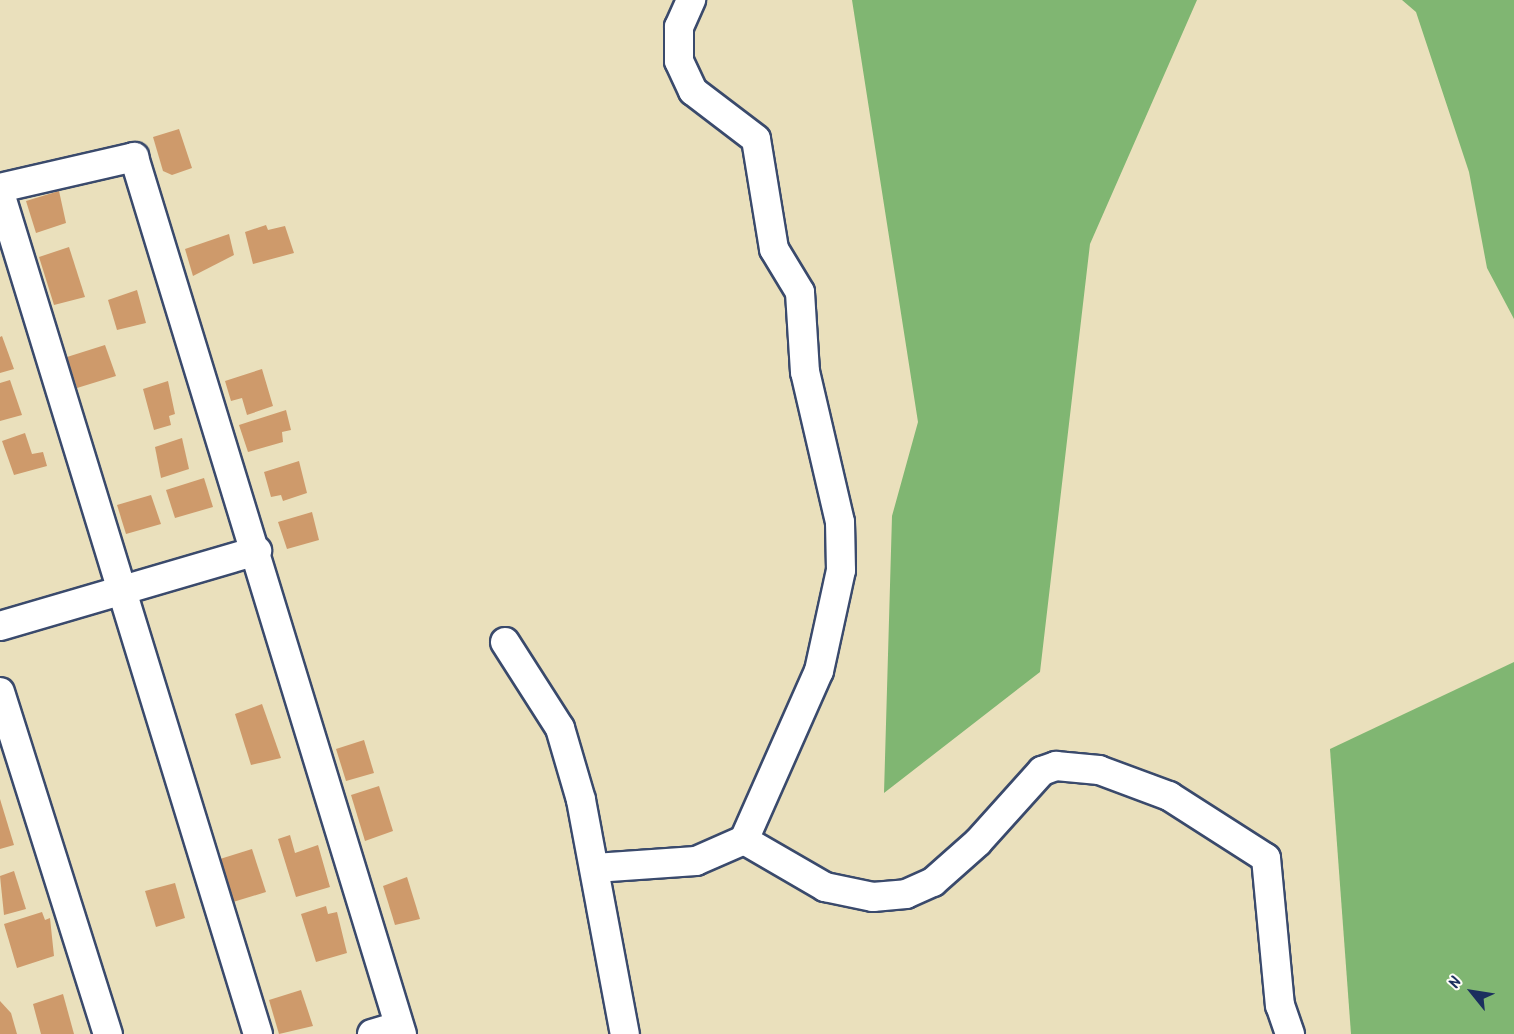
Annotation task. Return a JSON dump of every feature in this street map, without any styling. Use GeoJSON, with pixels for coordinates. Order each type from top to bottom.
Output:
{"type":"FeatureCollection","features":[{"type":"Feature","properties":{"kind":"street"},"geometry":{"type":"LineString","coordinates":[[596,868],[696,861],[744,840],[819,671],[841,570],[840,522],[805,372],[800,292],[774,249],[756,139],[693,92],[679,61],[679,27],[691,0]]}},
{"type":"Feature","properties":{"kind":"street"},"geometry":{"type":"LineString","coordinates":[[0,188],[134,157],[257,550],[401,1030],[372,1034]]}},
{"type":"Feature","properties":{"kind":"street"},"geometry":{"type":"LineString","coordinates":[[0,193],[258,1034]]}},
{"type":"Feature","properties":{"kind":"street"},"geometry":{"type":"LineString","coordinates":[[0,626],[257,550]]}},
{"type":"Feature","properties":{"kind":"street"},"geometry":{"type":"LineString","coordinates":[[505,642],[560,728],[596,868],[626,1034]]}},
{"type":"Feature","properties":{"kind":"street"},"geometry":{"type":"LineString","coordinates":[[0,692],[108,1034]]}},
{"type":"Feature","properties":{"kind":"street"},"geometry":{"type":"LineString","coordinates":[[744,840],[825,887],[873,897],[906,894],[933,882],[978,842],[1042,771],[1056,766],[1099,770],[1169,796],[1266,858],[1280,1005],[1290,1034]]}},
{"type":"Feature","properties":{"kind":"green space"},"geometry":{"type":"Polygon","coordinates":[[[852,0],[1197,0],[1090,244],[1040,672],[884,793],[892,516],[918,422],[852,0]]]}},
{"type":"Feature","properties":{"kind":"green space"},"geometry":{"type":"Polygon","coordinates":[[[1402,0],[1514,0],[1514,319],[1487,268],[1469,172],[1416,12],[1402,0]]]}},
{"type":"Feature","properties":{"kind":"green space"},"geometry":{"type":"Polygon","coordinates":[[[1514,662],[1514,1034],[1351,1034],[1330,749],[1514,662]]]}},
{"type":"Feature","properties":{"kind":"building"},"geometry":{"type":"Polygon","coordinates":[[[179,129],[192,168],[172,175],[163,171],[153,137],[179,129]]]}},
{"type":"Feature","properties":{"kind":"building"},"geometry":{"type":"Polygon","coordinates":[[[59,191],[66,223],[36,233],[26,201],[59,191]]]}},
{"type":"Feature","properties":{"kind":"building"},"geometry":{"type":"Polygon","coordinates":[[[266,225],[268,230],[285,226],[294,253],[253,264],[245,232],[266,225]]]}},
{"type":"Feature","properties":{"kind":"building"},"geometry":{"type":"Polygon","coordinates":[[[229,234],[234,255],[193,276],[185,249],[229,234]]]}},
{"type":"Feature","properties":{"kind":"building"},"geometry":{"type":"Polygon","coordinates":[[[69,247],[85,297],[54,305],[39,257],[69,247]]]}},
{"type":"Feature","properties":{"kind":"building"},"geometry":{"type":"Polygon","coordinates":[[[137,290],[146,323],[117,330],[108,300],[137,290]]]}},
{"type":"Feature","properties":{"kind":"building"},"geometry":{"type":"Polygon","coordinates":[[[2,336],[14,369],[0,373],[0,337],[2,336]]]}},
{"type":"Feature","properties":{"kind":"building"},"geometry":{"type":"Polygon","coordinates":[[[105,345],[116,376],[77,388],[67,357],[105,345]]]}},
{"type":"Feature","properties":{"kind":"building"},"geometry":{"type":"Polygon","coordinates":[[[262,369],[273,406],[247,415],[242,398],[231,401],[225,381],[262,369]]]}},
{"type":"Feature","properties":{"kind":"building"},"geometry":{"type":"Polygon","coordinates":[[[10,380],[22,415],[0,421],[0,383],[10,380]]]}},
{"type":"Feature","properties":{"kind":"building"},"geometry":{"type":"Polygon","coordinates":[[[168,381],[175,414],[169,416],[171,425],[154,430],[143,389],[168,381]]]}},
{"type":"Feature","properties":{"kind":"building"},"geometry":{"type":"Polygon","coordinates":[[[286,410],[291,430],[282,432],[283,442],[248,452],[239,425],[286,410]]]}},
{"type":"Feature","properties":{"kind":"building"},"geometry":{"type":"Polygon","coordinates":[[[25,433],[32,454],[43,452],[47,466],[14,475],[2,441],[25,433]]]}},
{"type":"Feature","properties":{"kind":"building"},"geometry":{"type":"Polygon","coordinates":[[[182,438],[189,469],[161,478],[155,447],[182,438]]]}},
{"type":"Feature","properties":{"kind":"building"},"geometry":{"type":"Polygon","coordinates":[[[299,461],[307,493],[283,501],[281,495],[271,497],[264,472],[299,461]]]}},
{"type":"Feature","properties":{"kind":"building"},"geometry":{"type":"Polygon","coordinates":[[[204,478],[213,507],[175,518],[166,490],[204,478]]]}},
{"type":"Feature","properties":{"kind":"building"},"geometry":{"type":"Polygon","coordinates":[[[151,495],[161,524],[126,534],[117,505],[151,495]]]}},
{"type":"Feature","properties":{"kind":"building"},"geometry":{"type":"Polygon","coordinates":[[[312,512],[319,540],[287,549],[278,522],[312,512]]]}},
{"type":"Feature","properties":{"kind":"building"},"geometry":{"type":"Polygon","coordinates":[[[262,704],[281,758],[251,765],[235,714],[262,704]]]}},
{"type":"Feature","properties":{"kind":"building"},"geometry":{"type":"Polygon","coordinates":[[[364,740],[374,773],[346,781],[336,749],[364,740]]]}},
{"type":"Feature","properties":{"kind":"building"},"geometry":{"type":"Polygon","coordinates":[[[379,786],[393,831],[365,841],[351,795],[379,786]]]}},
{"type":"Feature","properties":{"kind":"building"},"geometry":{"type":"Polygon","coordinates":[[[0,799],[14,845],[0,849],[0,799]]]}},
{"type":"Feature","properties":{"kind":"building"},"geometry":{"type":"Polygon","coordinates":[[[290,835],[295,853],[318,845],[330,887],[296,897],[278,839],[290,835]]]}},
{"type":"Feature","properties":{"kind":"building"},"geometry":{"type":"Polygon","coordinates":[[[252,849],[266,892],[233,902],[220,859],[252,849]]]}},
{"type":"Feature","properties":{"kind":"building"},"geometry":{"type":"Polygon","coordinates":[[[14,871],[26,909],[4,915],[0,876],[14,871]]]}},
{"type":"Feature","properties":{"kind":"building"},"geometry":{"type":"Polygon","coordinates":[[[407,877],[420,919],[395,925],[383,886],[407,877]]]}},
{"type":"Feature","properties":{"kind":"building"},"geometry":{"type":"Polygon","coordinates":[[[175,883],[185,918],[156,927],[145,891],[175,883]]]}},
{"type":"Feature","properties":{"kind":"building"},"geometry":{"type":"Polygon","coordinates":[[[326,906],[328,914],[337,912],[347,953],[316,962],[301,914],[326,906]]]}},
{"type":"Feature","properties":{"kind":"building"},"geometry":{"type":"Polygon","coordinates":[[[42,912],[45,920],[50,918],[54,956],[17,968],[4,924],[42,912]]]}},
{"type":"Feature","properties":{"kind":"building"},"geometry":{"type":"Polygon","coordinates":[[[301,990],[313,1026],[279,1034],[269,1000],[301,990]]]}},
{"type":"Feature","properties":{"kind":"building"},"geometry":{"type":"Polygon","coordinates":[[[63,994],[74,1034],[41,1034],[33,1004],[63,994]]]}},
{"type":"Feature","properties":{"kind":"building"},"geometry":{"type":"Polygon","coordinates":[[[0,1001],[11,1013],[17,1034],[0,1034],[0,1001]]]}}]}
